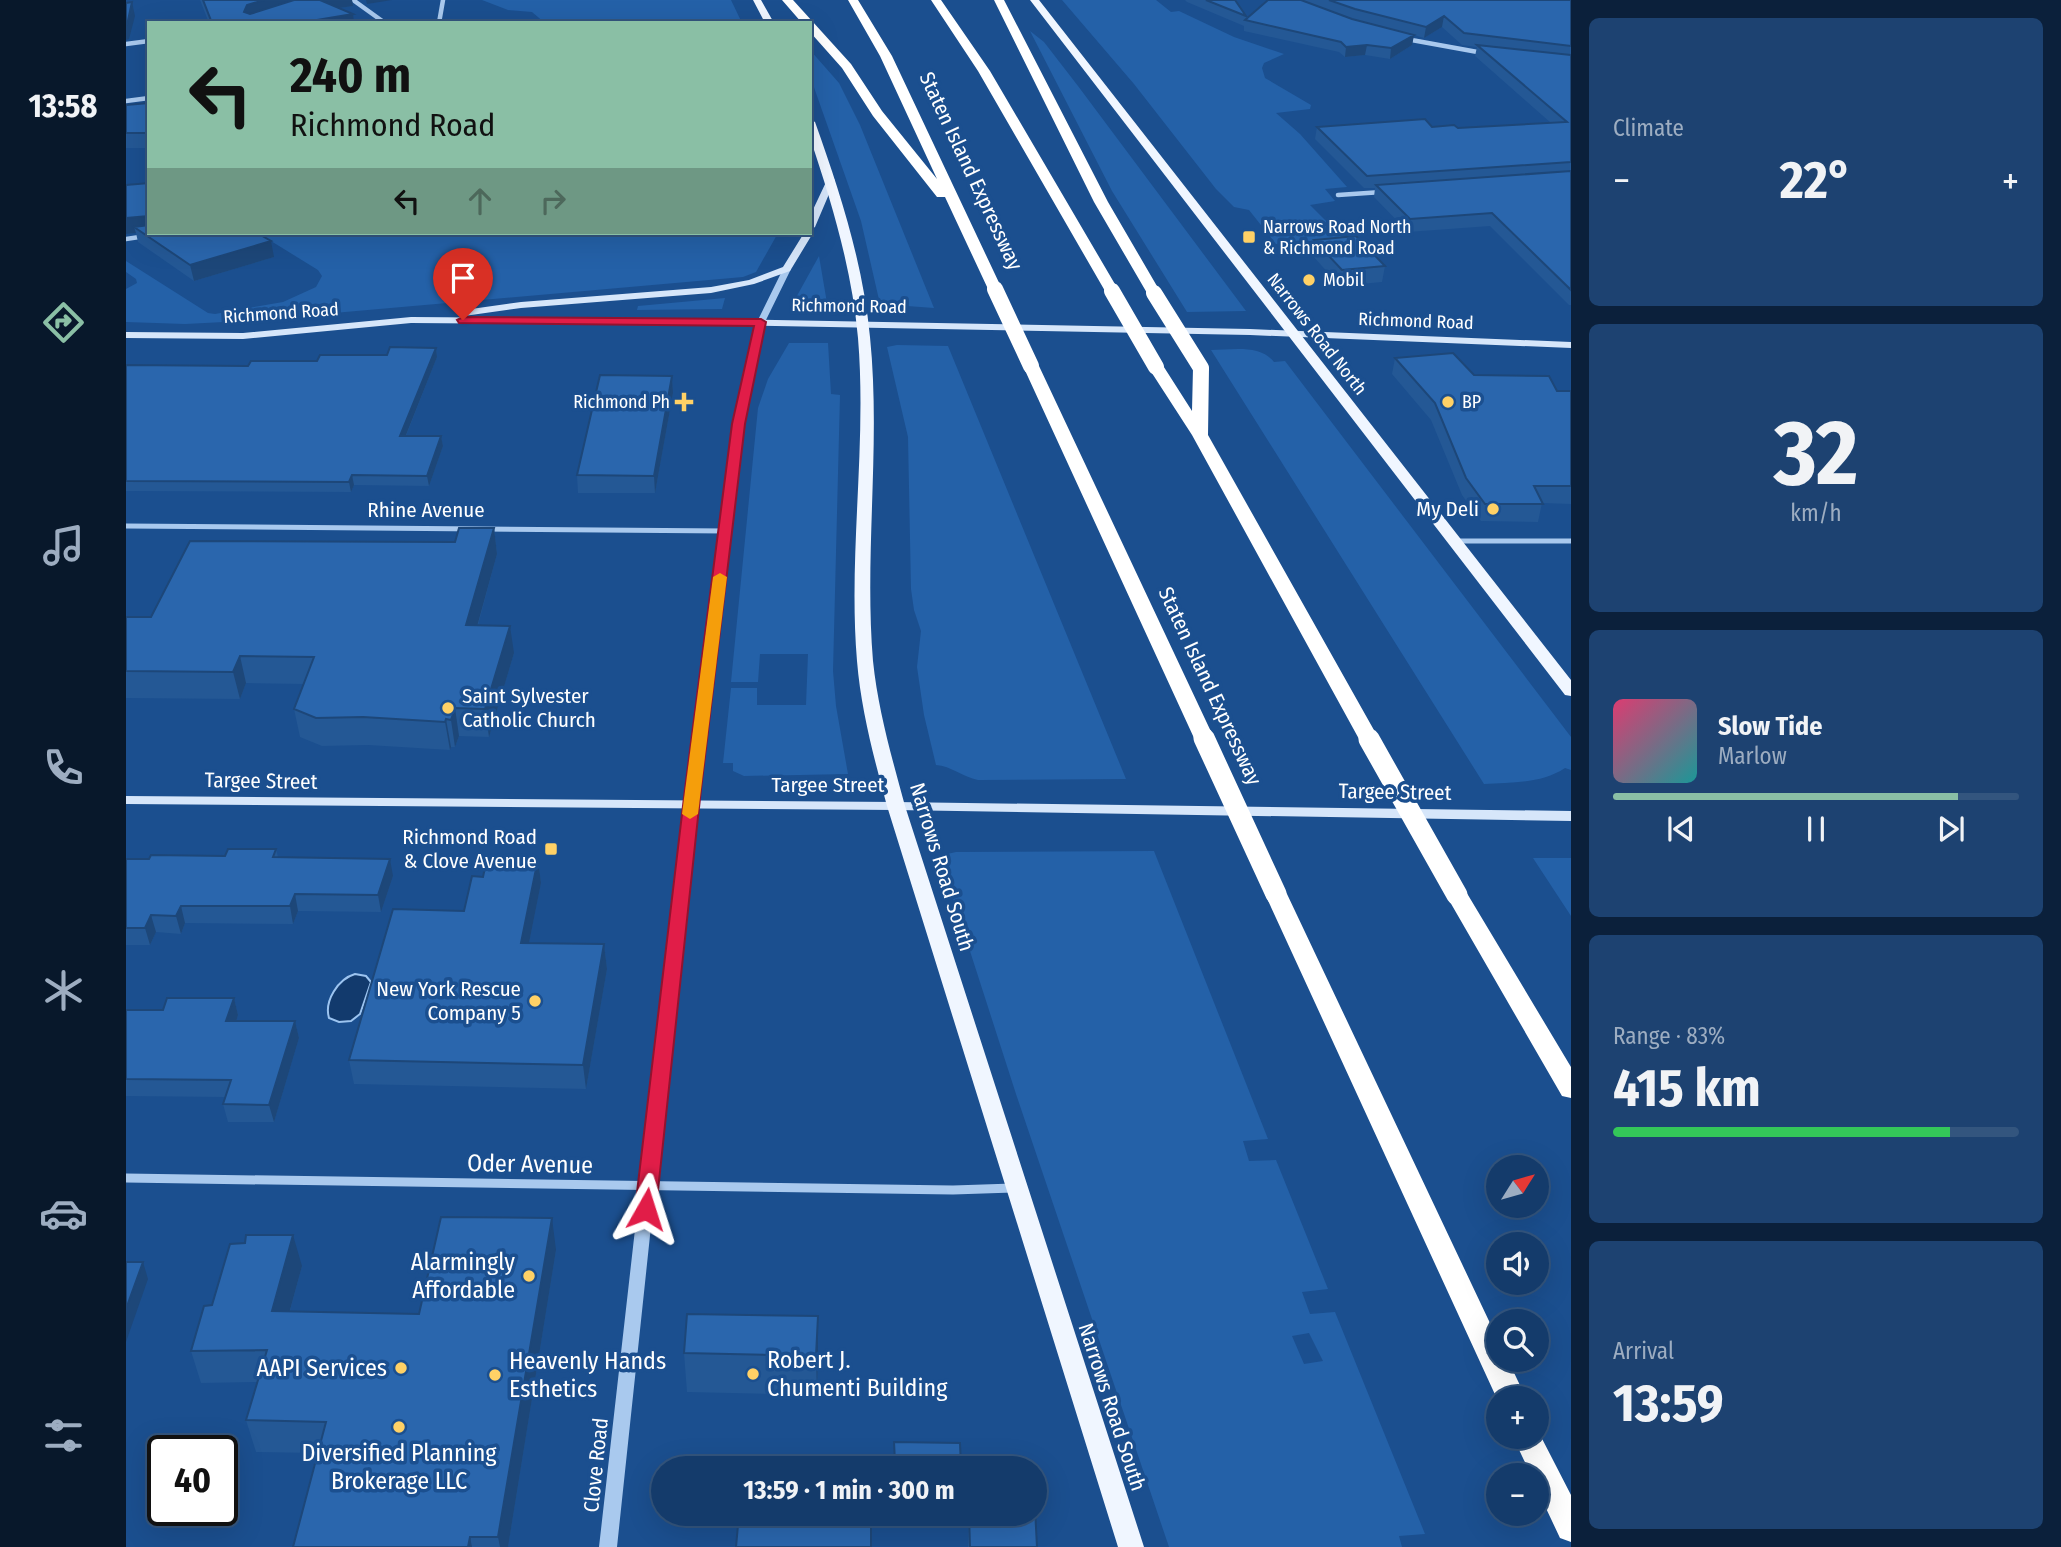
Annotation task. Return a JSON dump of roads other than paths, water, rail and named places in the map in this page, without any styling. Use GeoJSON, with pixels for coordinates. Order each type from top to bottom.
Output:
{"type":"FeatureCollection","features":[{"type":"Feature","properties":{"kind":"highway"},"geometry":{"type":"LineString","coordinates":[[787,0],[806,21]]}},
{"type":"Feature","properties":{"kind":"highway","name":"Staten Island Expressway"},"geometry":{"type":"LineString","coordinates":[[853,0],[886,56],[1505,1386]]}},
{"type":"Feature","properties":{"kind":"highway"},"geometry":{"type":"LineString","coordinates":[[936,0],[984,71],[1156,367],[1200,435],[1457,895],[1571,1088]]}},
{"type":"Feature","properties":{"kind":"highway"},"geometry":{"type":"LineString","coordinates":[[999,0],[1101,201],[1201,368],[1200,435]]}},
{"type":"Feature","properties":{"kind":"highway"},"geometry":{"type":"LineString","coordinates":[[812,27],[847,66],[877,113],[963,220]]}},
{"type":"Feature","properties":{"kind":"highway"},"geometry":{"type":"LineString","coordinates":[[1534,1449],[1571,1528]]}},
{"type":"Feature","properties":{"kind":"main road"},"geometry":{"type":"LineString","coordinates":[[757,0],[769,21]]}},
{"type":"Feature","properties":{"kind":"main road","name":"Narrows Road North"},"geometry":{"type":"LineString","coordinates":[[1034,0],[1571,691]]}},
{"type":"Feature","properties":{"kind":"main road"},"geometry":{"type":"LineString","coordinates":[[812,128],[831,180],[812,223]]}},
{"type":"Feature","properties":{"kind":"main road","name":"Narrows Road South"},"geometry":{"type":"LineString","coordinates":[[831,180],[854,265],[863,323],[867,402],[864,642],[874,720],[896,806],[1131,1547]]}},
{"type":"Feature","properties":{"kind":"main road","name":"Clove Road"},"geometry":{"type":"LineString","coordinates":[[787,269],[806,235]]}},
{"type":"Feature","properties":{"kind":"main road"},"geometry":{"type":"LineString","coordinates":[[411,320],[521,305],[711,290],[751,282],[787,269]]}},
{"type":"Feature","properties":{"kind":"main road","name":"Richmond Road"},"geometry":{"type":"LineString","coordinates":[[126,335],[243,336],[411,320],[761,322],[1293,334],[1571,345]]}},
{"type":"Feature","properties":{"kind":"main road","name":"Targee Street"},"geometry":{"type":"LineString","coordinates":[[126,800],[896,806],[1571,816]]}},
{"type":"Feature","properties":{"kind":"street"},"geometry":{"type":"LineString","coordinates":[[353,0],[382,21]]}},
{"type":"Feature","properties":{"kind":"street"},"geometry":{"type":"LineString","coordinates":[[439,21],[443,0]]}},
{"type":"Feature","properties":{"kind":"street"},"geometry":{"type":"LineString","coordinates":[[1403,38],[1484,53]]}},
{"type":"Feature","properties":{"kind":"street"},"geometry":{"type":"LineString","coordinates":[[126,44],[147,41]]}},
{"type":"Feature","properties":{"kind":"street"},"geometry":{"type":"LineString","coordinates":[[126,101],[147,98]]}},
{"type":"Feature","properties":{"kind":"street"},"geometry":{"type":"LineString","coordinates":[[1338,195],[1392,191]]}},
{"type":"Feature","properties":{"kind":"street"},"geometry":{"type":"LineString","coordinates":[[126,239],[149,236]]}},
{"type":"Feature","properties":{"kind":"street","name":"Clove Road"},"geometry":{"type":"LineString","coordinates":[[608,1547],[691,806],[738,424],[761,322],[787,269]]}},
{"type":"Feature","properties":{"kind":"street","name":"Rhine Avenue"},"geometry":{"type":"LineString","coordinates":[[126,526],[726,531]]}},
{"type":"Feature","properties":{"kind":"street"},"geometry":{"type":"LineString","coordinates":[[1455,541],[1571,541]]}},
{"type":"Feature","properties":{"kind":"street","name":"Oder Avenue"},"geometry":{"type":"LineString","coordinates":[[126,1178],[953,1190],[1017,1188]]}},
{"type":"Feature","properties":{"kind":"place","name":"Narrows Road North & Richmond Road"},"geometry":{"type":"Point","coordinates":[1249,237]}},
{"type":"Feature","properties":{"kind":"place","name":"Mobil"},"geometry":{"type":"Point","coordinates":[1309,280]}},
{"type":"Feature","properties":{"kind":"place","name":"Richmond Ph"},"geometry":{"type":"Point","coordinates":[684,402]}},
{"type":"Feature","properties":{"kind":"place","name":"BP"},"geometry":{"type":"Point","coordinates":[1448,402]}},
{"type":"Feature","properties":{"kind":"place","name":"My Deli"},"geometry":{"type":"Point","coordinates":[1493,509]}},
{"type":"Feature","properties":{"kind":"place","name":"Saint Sylvester Catholic Church"},"geometry":{"type":"Point","coordinates":[448,708]}},
{"type":"Feature","properties":{"kind":"place","name":"Richmond Road & Clove Avenue"},"geometry":{"type":"Point","coordinates":[551,849]}},
{"type":"Feature","properties":{"kind":"place","name":"New York Rescue Company 5"},"geometry":{"type":"Point","coordinates":[535,1001]}},
{"type":"Feature","properties":{"kind":"place","name":"Alarmingly Affordable"},"geometry":{"type":"Point","coordinates":[529,1276]}},
{"type":"Feature","properties":{"kind":"place","name":"AAPI Services"},"geometry":{"type":"Point","coordinates":[401,1368]}},
{"type":"Feature","properties":{"kind":"place","name":"Robert J. Chumenti Building"},"geometry":{"type":"Point","coordinates":[753,1374]}},
{"type":"Feature","properties":{"kind":"place","name":"Heavenly Hands Esthetics"},"geometry":{"type":"Point","coordinates":[495,1375]}},
{"type":"Feature","properties":{"kind":"place","name":"Diversified Planning Brokerage LLC"},"geometry":{"type":"Point","coordinates":[399,1427]}}]}
